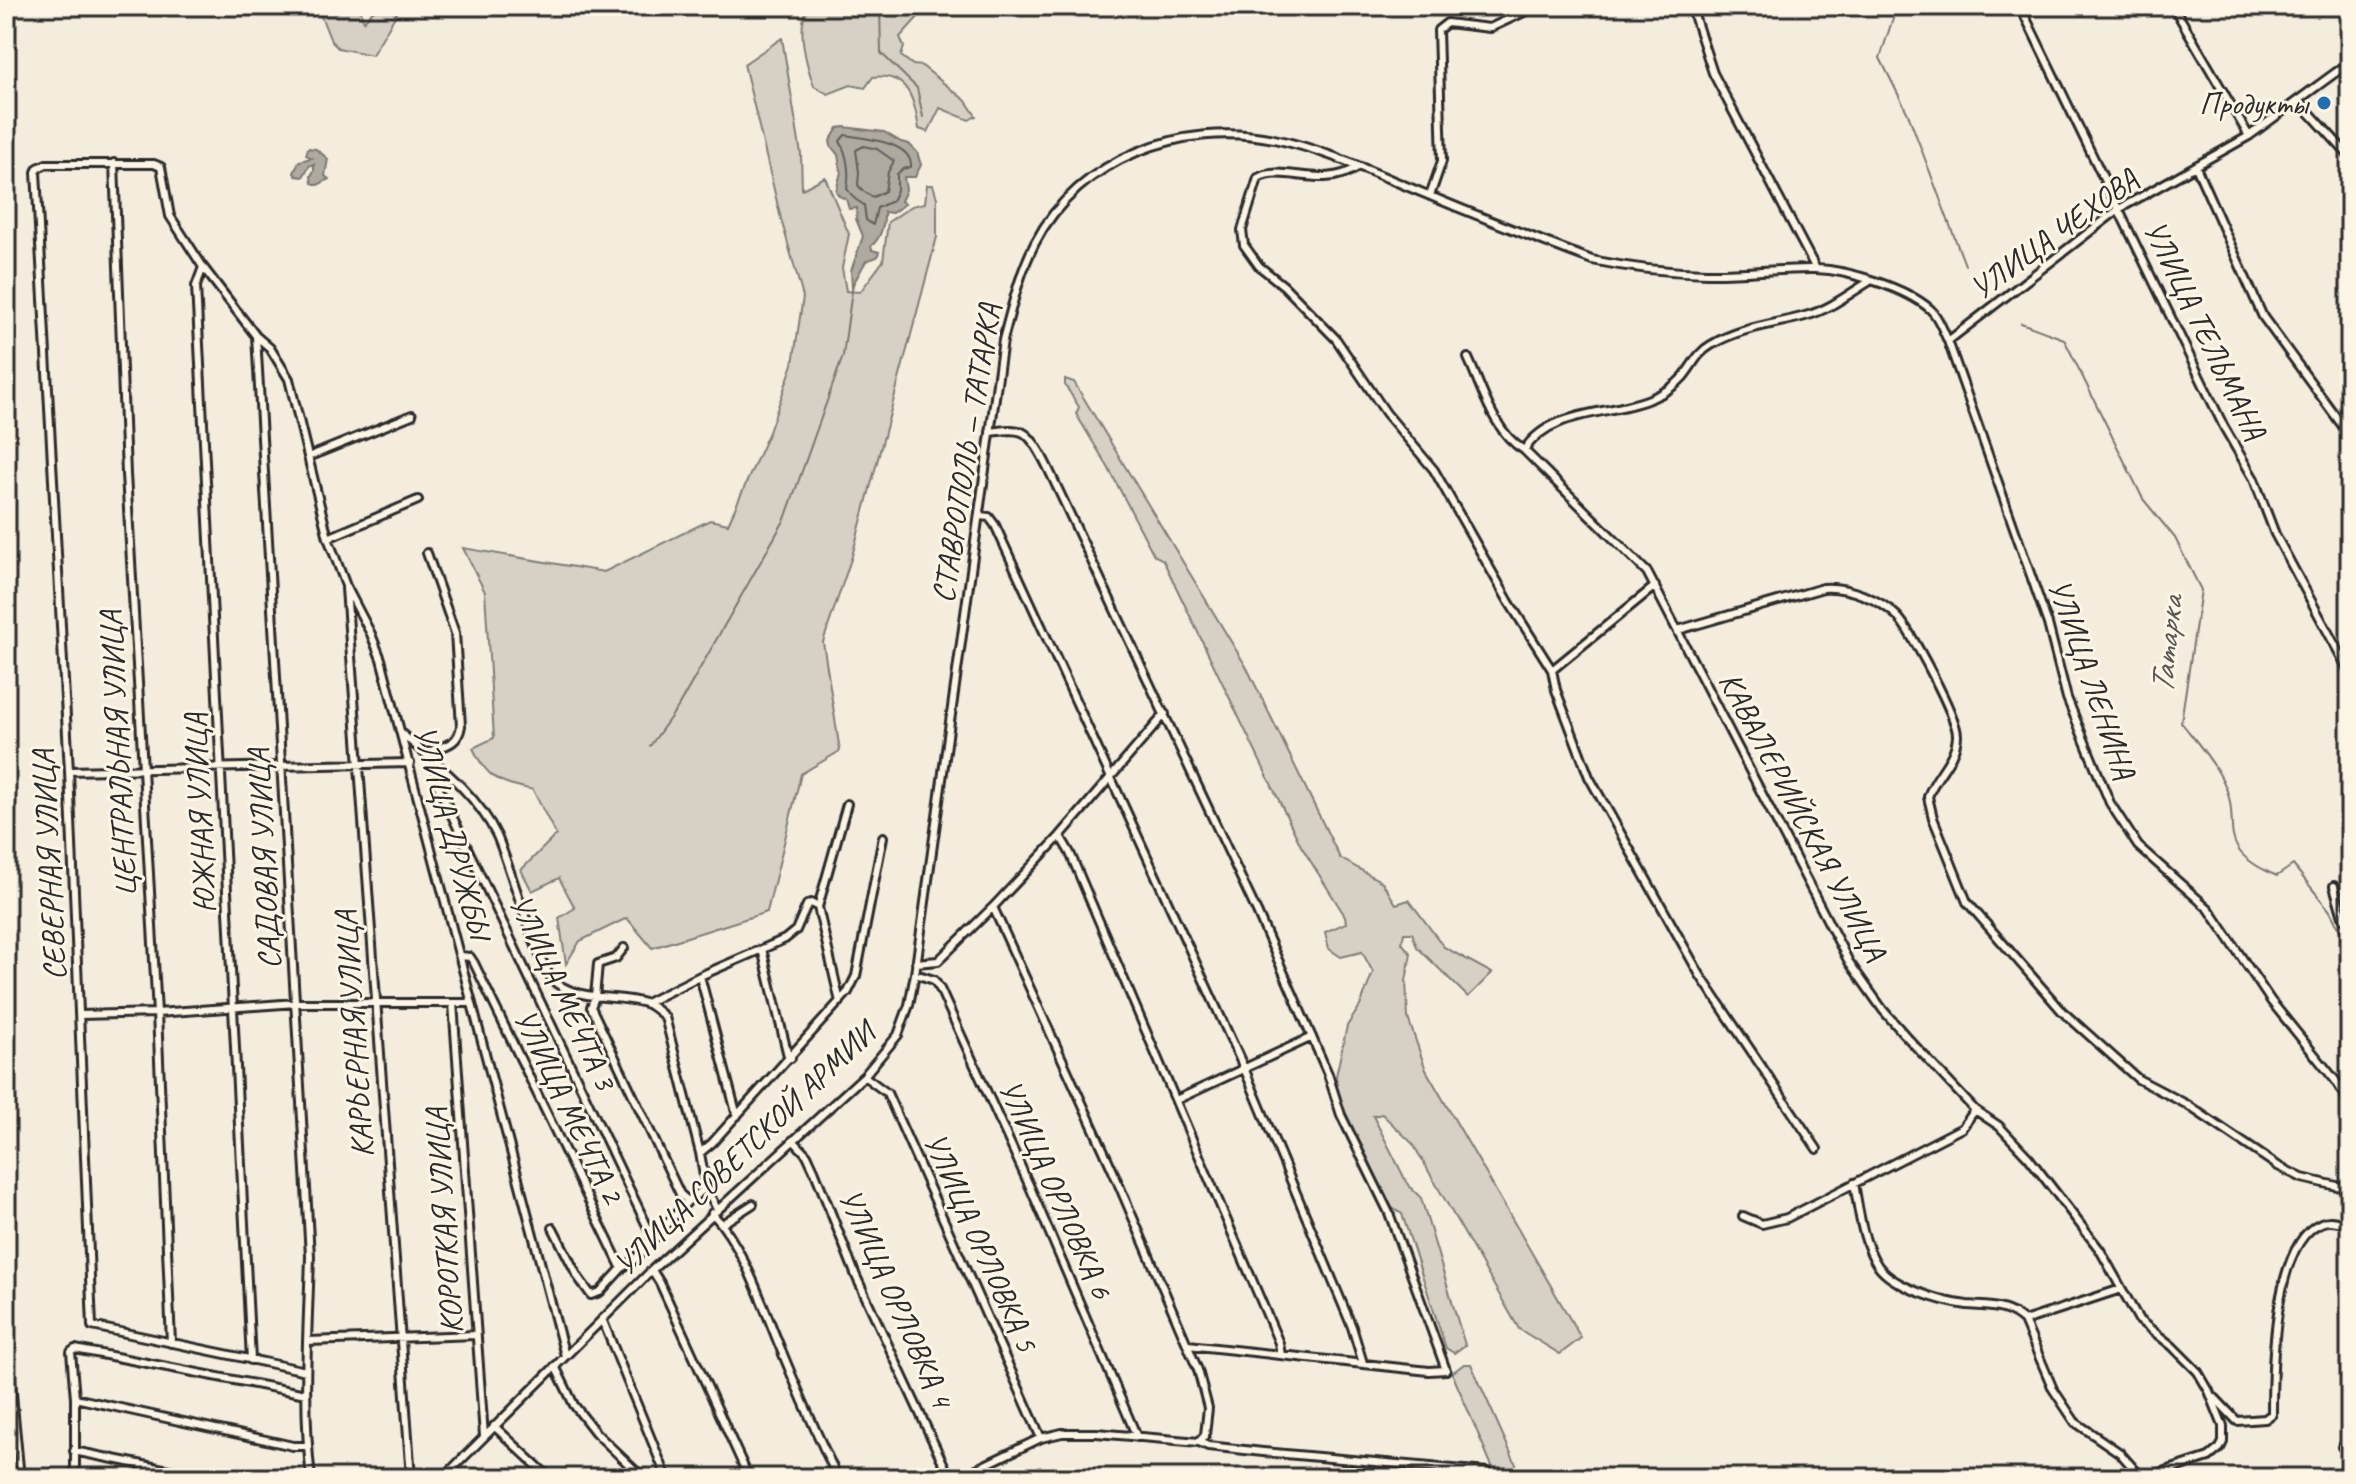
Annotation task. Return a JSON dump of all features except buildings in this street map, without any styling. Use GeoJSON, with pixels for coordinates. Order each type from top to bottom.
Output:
{"type":"FeatureCollection","features":[{"type":"Feature","properties":{"kind":"street"},"geometry":{"type":"LineString","coordinates":[[1430,196],[1442,161],[1438,30],[1447,23],[1490,28],[1537,6]]}},
{"type":"Feature","properties":{"kind":"street"},"geometry":{"type":"LineString","coordinates":[[1691,6],[1713,73],[1816,269]]}},
{"type":"Feature","properties":{"kind":"street","name":"УЛИЦА ТЕЛЬМАНА"},"geometry":{"type":"LineString","coordinates":[[2020,6],[2224,427],[2254,479],[2275,534],[2350,673]]}},
{"type":"Feature","properties":{"kind":"street"},"geometry":{"type":"LineString","coordinates":[[2173,6],[2249,136]]}},
{"type":"Feature","properties":{"kind":"street","name":"УЛИЦА ЧЕХОВА"},"geometry":{"type":"LineString","coordinates":[[1948,341],[2119,209],[2249,136],[2350,62]]}},
{"type":"Feature","properties":{"kind":"street"},"geometry":{"type":"LineString","coordinates":[[2299,101],[2350,157]]}},
{"type":"Feature","properties":{"kind":"street","name":"СТАВРОПОЛЬ — ТАТАРКА"},"geometry":{"type":"LineString","coordinates":[[961,641],[1003,340],[1018,284],[1036,241],[1067,197],[1093,175],[1124,157],[1155,145],[1223,134],[1272,138],[1358,167],[1430,196]]}},
{"type":"Feature","properties":{"kind":"street","name":"СЕВЕРНАЯ УЛИЦА"},"geometry":{"type":"LineString","coordinates":[[203,267],[170,216],[161,167],[114,163],[46,164],[38,168],[69,771],[92,1326],[306,1371]]}},
{"type":"Feature","properties":{"kind":"street","name":"ЦЕНТРАЛЬНАЯ УЛИЦА"},"geometry":{"type":"LineString","coordinates":[[114,163],[126,474],[157,1013],[171,1343]]}},
{"type":"Feature","properties":{"kind":"street"},"geometry":{"type":"LineString","coordinates":[[1358,167],[1348,173],[1326,178],[1268,174],[1258,178],[1242,239],[1259,266],[1284,286],[1336,339],[1386,413],[1434,470],[1509,602],[1552,670],[1556,690],[1589,777],[1700,975],[1817,1149]]}},
{"type":"Feature","properties":{"kind":"street"},"geometry":{"type":"LineString","coordinates":[[2196,167],[2263,317],[2350,436]]}},
{"type":"Feature","properties":{"kind":"street","name":"УЛИЦА ЛЕНИНА"},"geometry":{"type":"LineString","coordinates":[[1430,196],[1592,260],[1631,268],[1707,273],[1841,271],[1911,298],[1930,310],[1948,341],[2048,624],[2067,698],[2110,803],[2138,846],[2209,909],[2271,1001],[2335,1080],[2350,1104]]}},
{"type":"Feature","properties":{"kind":"street"},"geometry":{"type":"LineString","coordinates":[[203,267],[256,336]]}},
{"type":"Feature","properties":{"kind":"street","name":"ЮЖНАЯ УЛИЦА"},"geometry":{"type":"LineString","coordinates":[[203,267],[196,286],[251,1360]]}},
{"type":"Feature","properties":{"kind":"street"},"geometry":{"type":"LineString","coordinates":[[1524,450],[1540,433],[1572,418],[1618,408],[1660,394],[1682,377],[1695,357],[1735,333],[1818,312],[1870,281]]}},
{"type":"Feature","properties":{"kind":"street","name":"УЛИЦА ДРУЖБЫ"},"geometry":{"type":"LineString","coordinates":[[256,336],[270,348],[289,379],[328,538],[346,586],[371,634],[402,734],[565,1356]]}},
{"type":"Feature","properties":{"kind":"street","name":"САДОВАЯ УЛИЦА"},"geometry":{"type":"LineString","coordinates":[[256,336],[310,1256],[306,1394],[311,1478]]}},
{"type":"Feature","properties":{"kind":"street","name":"КАВАЛЕРИЙСКАЯ УЛИЦА"},"geometry":{"type":"LineString","coordinates":[[1468,358],[1508,438],[1637,559],[1655,586],[1849,962],[1883,1010],[1975,1110],[1999,1126],[2029,1158],[2100,1250],[2139,1320],[2198,1372],[2223,1426],[2220,1448],[2209,1457],[2143,1478]]}},
{"type":"Feature","properties":{"kind":"street"},"geometry":{"type":"LineString","coordinates":[[308,457],[412,415]]}},
{"type":"Feature","properties":{"kind":"street"},"geometry":{"type":"LineString","coordinates":[[990,432],[1012,430],[1025,433],[1032,440],[1064,501],[1257,912],[1312,1037],[1341,1115],[1389,1213],[1446,1370],[1429,1371],[1188,1345]]}},
{"type":"Feature","properties":{"kind":"street"},"geometry":{"type":"LineString","coordinates":[[328,538],[418,500]]}},
{"type":"Feature","properties":{"kind":"street"},"geometry":{"type":"LineString","coordinates":[[980,516],[989,517],[995,525],[1244,1068],[1352,1327],[1363,1363]]}},
{"type":"Feature","properties":{"kind":"street"},"geometry":{"type":"LineString","coordinates":[[427,553],[455,633],[461,726],[460,735],[454,742],[431,751],[429,757]]}},
{"type":"Feature","properties":{"kind":"street","name":"КАРЬЕРНАЯ УЛИЦА"},"geometry":{"type":"LineString","coordinates":[[346,586],[411,1478]]}},
{"type":"Feature","properties":{"kind":"street"},"geometry":{"type":"LineString","coordinates":[[1552,670],[1655,586]]}},
{"type":"Feature","properties":{"kind":"street"},"geometry":{"type":"LineString","coordinates":[[1678,630],[1823,588],[1835,587],[1891,611],[1905,627],[1955,720],[1957,737],[1954,748],[1928,797],[1933,818],[1967,902],[2062,1011],[2138,1079],[2186,1104],[2278,1166],[2302,1178],[2350,1189]]}},
{"type":"Feature","properties":{"kind":"street","name":"УЛИЦА СОВЕТСКОЙ АРМИИ"},"geometry":{"type":"LineString","coordinates":[[443,1478],[652,1270],[864,1076],[898,1035],[909,1005],[915,974],[961,641]]}},
{"type":"Feature","properties":{"kind":"street"},"geometry":{"type":"LineString","coordinates":[[915,974],[934,980],[938,961],[1060,836],[1165,714]]}},
{"type":"Feature","properties":{"kind":"street"},"geometry":{"type":"LineString","coordinates":[[402,734],[471,797],[497,836],[543,964],[555,982],[595,997],[646,1003],[665,1017],[706,1188],[755,1286],[838,1478]]}},
{"type":"Feature","properties":{"kind":"street"},"geometry":{"type":"LineString","coordinates":[[69,771],[410,763]]}},
{"type":"Feature","properties":{"kind":"street","name":"УЛИЦА МЕЧТА 3"},"geometry":{"type":"LineString","coordinates":[[438,767],[436,782],[643,1218],[656,1236]]}},
{"type":"Feature","properties":{"kind":"street"},"geometry":{"type":"LineString","coordinates":[[840,1002],[818,907],[847,804]]}},
{"type":"Feature","properties":{"kind":"street"},"geometry":{"type":"LineString","coordinates":[[1060,836],[1176,1100],[1279,1343],[1281,1355]]}},
{"type":"Feature","properties":{"kind":"street"},"geometry":{"type":"LineString","coordinates":[[700,1153],[791,1058],[840,1002],[856,976],[883,837]]}},
{"type":"Feature","properties":{"kind":"street"},"geometry":{"type":"LineString","coordinates":[[2334,886],[2343,917],[2350,924]]}},
{"type":"Feature","properties":{"kind":"street"},"geometry":{"type":"LineString","coordinates":[[646,1003],[793,935],[807,905],[811,903],[818,907]]}},
{"type":"Feature","properties":{"kind":"street"},"geometry":{"type":"LineString","coordinates":[[993,907],[1188,1345],[1206,1393],[1205,1435],[1199,1442]]}},
{"type":"Feature","properties":{"kind":"street"},"geometry":{"type":"LineString","coordinates":[[624,948],[616,958],[598,964],[591,1007],[680,1194],[688,1201]]}},
{"type":"Feature","properties":{"kind":"street"},"geometry":{"type":"LineString","coordinates":[[762,949],[779,1028],[791,1058]]}},
{"type":"Feature","properties":{"kind":"street","name":"УЛИЦА МЕЧТА 2"},"geometry":{"type":"LineString","coordinates":[[460,956],[470,957],[474,963],[616,1261],[623,1267],[688,1201],[706,1188]]}},
{"type":"Feature","properties":{"kind":"street"},"geometry":{"type":"LineString","coordinates":[[916,963],[938,961]]}},
{"type":"Feature","properties":{"kind":"street"},"geometry":{"type":"LineString","coordinates":[[700,976],[737,1116]]}},
{"type":"Feature","properties":{"kind":"street","name":"УЛИЦА ОРЛОВКА 6"},"geometry":{"type":"LineString","coordinates":[[934,980],[1030,1187],[1137,1437]]}},
{"type":"Feature","properties":{"kind":"street"},"geometry":{"type":"LineString","coordinates":[[80,1015],[296,1003],[472,1003]]}},
{"type":"Feature","properties":{"kind":"street","name":"КОРОТКАЯ УЛИЦА"},"geometry":{"type":"LineString","coordinates":[[453,1003],[484,1436]]}},
{"type":"Feature","properties":{"kind":"street"},"geometry":{"type":"LineString","coordinates":[[1176,1100],[1312,1037]]}},
{"type":"Feature","properties":{"kind":"street","name":"УЛИЦА ОРЛОВКА 5"},"geometry":{"type":"LineString","coordinates":[[864,1076],[887,1093],[1041,1438]]}},
{"type":"Feature","properties":{"kind":"street"},"geometry":{"type":"LineString","coordinates":[[1743,1216],[1762,1224],[1787,1218],[1962,1128],[1975,1110]]}},
{"type":"Feature","properties":{"kind":"street","name":"УЛИЦА ОРЛОВКА 4"},"geometry":{"type":"LineString","coordinates":[[793,1140],[811,1163],[856,1276],[950,1478]]}},
{"type":"Feature","properties":{"kind":"street"},"geometry":{"type":"LineString","coordinates":[[1854,1183],[1861,1223],[1879,1267],[1892,1278],[1946,1303],[1999,1306],[2024,1321],[2053,1389],[2075,1422],[2120,1453],[2143,1478]]}},
{"type":"Feature","properties":{"kind":"street"},"geometry":{"type":"LineString","coordinates":[[722,1224],[753,1204]]}},
{"type":"Feature","properties":{"kind":"street"},"geometry":{"type":"LineString","coordinates":[[2209,1391],[2237,1421],[2265,1419],[2272,1414],[2272,1362],[2276,1330],[2293,1254],[2298,1242],[2315,1225],[2332,1220],[2349,1226]]}},
{"type":"Feature","properties":{"kind":"street"},"geometry":{"type":"LineString","coordinates":[[553,1228],[578,1277],[591,1295],[600,1292],[623,1267]]}},
{"type":"Feature","properties":{"kind":"street"},"geometry":{"type":"LineString","coordinates":[[652,1270],[749,1478]]}},
{"type":"Feature","properties":{"kind":"street"},"geometry":{"type":"LineString","coordinates":[[2024,1321],[2121,1289]]}},
{"type":"Feature","properties":{"kind":"street"},"geometry":{"type":"LineString","coordinates":[[602,1319],[667,1478]]}},
{"type":"Feature","properties":{"kind":"street"},"geometry":{"type":"LineString","coordinates":[[6,1331],[20,1478]]}},
{"type":"Feature","properties":{"kind":"street"},"geometry":{"type":"LineString","coordinates":[[308,1341],[476,1335]]}},
{"type":"Feature","properties":{"kind":"street"},"geometry":{"type":"LineString","coordinates":[[75,1478],[75,1398],[71,1352],[75,1349],[306,1394]]}},
{"type":"Feature","properties":{"kind":"street"},"geometry":{"type":"LineString","coordinates":[[555,1366],[574,1405],[595,1432],[643,1478]]}},
{"type":"Feature","properties":{"kind":"street"},"geometry":{"type":"LineString","coordinates":[[75,1398],[293,1446],[307,1446]]}},
{"type":"Feature","properties":{"kind":"street"},"geometry":{"type":"LineString","coordinates":[[494,1426],[550,1478]]}},
{"type":"Feature","properties":{"kind":"street"},"geometry":{"type":"LineString","coordinates":[[958,1478],[1041,1438],[1077,1432],[1487,1472]]}},
{"type":"Feature","properties":{"kind":"street"},"geometry":{"type":"LineString","coordinates":[[2342,1447],[2350,1452]]}},
{"type":"Feature","properties":{"kind":"street"},"geometry":{"type":"LineString","coordinates":[[74,1451],[208,1478]]}},
{"type":"Feature","properties":{"kind":"shaded area"},"geometry":{"type":"Polygon","coordinates":[[[317,6],[358,6],[364,21],[377,6],[401,6],[372,55],[338,48],[331,41],[317,6]]]}},
{"type":"Feature","properties":{"kind":"shaded area"},"geometry":{"type":"Polygon","coordinates":[[[808,6],[928,6],[900,37],[904,47],[901,56],[913,65],[922,66],[966,101],[976,116],[969,120],[940,108],[928,132],[919,129],[912,99],[895,79],[873,77],[865,88],[851,85],[828,94],[814,86],[805,57],[803,35],[804,15],[808,6]]]}},
{"type":"Feature","properties":{"kind":"shaded area"},"geometry":{"type":"Polygon","coordinates":[[[782,38],[801,154],[802,189],[825,177],[849,234],[842,268],[846,291],[860,292],[883,261],[888,222],[912,206],[925,203],[927,185],[933,185],[937,198],[937,237],[852,556],[823,642],[840,751],[801,774],[767,912],[652,948],[627,918],[580,941],[566,964],[559,918],[575,908],[559,878],[532,891],[521,870],[556,835],[533,790],[512,785],[490,774],[473,748],[494,738],[485,592],[463,548],[604,572],[710,520],[728,524],[769,432],[793,364],[803,297],[744,64],[782,38]]]}},
{"type":"Feature","properties":{"kind":"shaded area"},"geometry":{"type":"Polygon","coordinates":[[[1065,379],[1074,382],[1247,668],[1340,858],[1382,882],[1396,904],[1409,900],[1444,947],[1492,973],[1468,997],[1417,947],[1412,933],[1404,933],[1402,943],[1411,954],[1406,981],[1408,1018],[1426,1070],[1581,1338],[1560,1354],[1519,1329],[1413,1144],[1382,1114],[1373,1116],[1408,1185],[1421,1198],[1465,1345],[1454,1353],[1446,1348],[1402,1214],[1387,1205],[1352,1137],[1338,1099],[1336,1076],[1347,1026],[1360,1006],[1373,972],[1362,952],[1341,957],[1329,949],[1325,932],[1346,923],[1345,916],[1301,846],[1163,560],[1154,555],[1076,414],[1079,407],[1065,385],[1065,379]]]}},
{"type":"Feature","properties":{"kind":"shaded area"},"geometry":{"type":"Polygon","coordinates":[[[1464,1364],[1471,1364],[1522,1478],[1497,1478],[1452,1373],[1464,1364]]]}},
{"type":"Feature","properties":{"kind":"water"},"geometry":{"type":"Polygon","coordinates":[[[838,128],[884,132],[909,144],[917,152],[921,165],[915,177],[904,177],[906,190],[901,201],[905,204],[892,213],[884,212],[882,230],[871,246],[872,250],[879,252],[877,257],[866,261],[852,286],[851,271],[863,236],[856,219],[857,208],[849,209],[846,199],[836,191],[841,172],[838,155],[830,141],[838,128]]]}},
{"type":"Feature","properties":{"kind":"water"},"geometry":{"type":"Polygon","coordinates":[[[308,148],[316,149],[328,159],[325,176],[329,179],[318,185],[312,183],[314,164],[309,166],[303,177],[294,173],[299,161],[312,158],[306,155],[308,148]]]}},
{"type":"Feature","properties":{"kind":"waterway"},"geometry":{"type":"LineString","coordinates":[[880,6],[881,53],[917,88],[923,117]]}},
{"type":"Feature","properties":{"kind":"waterway","name":"Татарка"},"geometry":{"type":"LineString","coordinates":[[1893,18],[1880,58],[1908,114],[1965,265]]}},
{"type":"Feature","properties":{"kind":"waterway"},"geometry":{"type":"LineString","coordinates":[[650,746],[678,707],[785,519],[843,356],[853,283]]}},
{"type":"Feature","properties":{"kind":"waterway","name":"Татарка"},"geometry":{"type":"LineString","coordinates":[[2021,323],[2064,339],[2143,499],[2175,538],[2201,590],[2181,722],[2222,779],[2228,795],[2236,845],[2256,865],[2277,876],[2293,865],[2330,911],[2350,950]]}},
{"type":"Feature","properties":{"kind":"place","name":"Продукты"},"geometry":{"type":"Point","coordinates":[2324,103]}}]}
